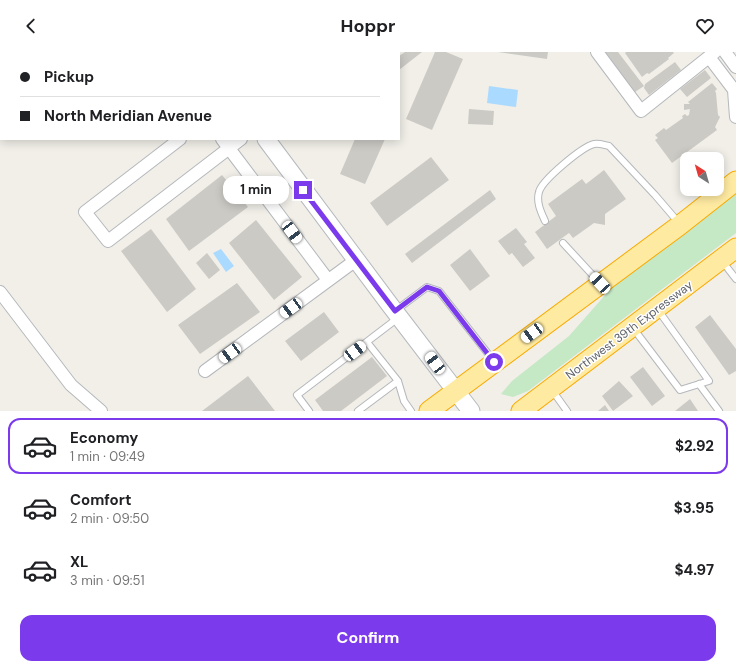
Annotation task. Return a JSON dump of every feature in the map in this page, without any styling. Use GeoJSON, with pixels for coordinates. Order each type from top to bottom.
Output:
{"type":"FeatureCollection","features":[{"type":"Feature","properties":{"kind":"highway"},"geometry":{"type":"LineString","coordinates":[[429,411],[680,225],[736,181]]}},
{"type":"Feature","properties":{"kind":"highway","name":"Northwest 39th Expressway"},"geometry":{"type":"LineString","coordinates":[[521,411],[729,254]]}},
{"type":"Feature","properties":{"kind":"main road"},"geometry":{"type":"LineString","coordinates":[[267,140],[471,411]]}},
{"type":"Feature","properties":{"kind":"street"},"geometry":{"type":"LineString","coordinates":[[597,52],[641,111],[712,54],[734,90],[736,117]]}},
{"type":"Feature","properties":{"kind":"street"},"geometry":{"type":"LineString","coordinates":[[725,52],[736,67]]}},
{"type":"Feature","properties":{"kind":"street"},"geometry":{"type":"LineString","coordinates":[[179,140],[85,212],[108,241],[226,144],[238,140]]}},
{"type":"Feature","properties":{"kind":"street"},"geometry":{"type":"LineString","coordinates":[[226,144],[328,280]]}},
{"type":"Feature","properties":{"kind":"street"},"geometry":{"type":"LineString","coordinates":[[205,372],[356,260]]}},
{"type":"Feature","properties":{"kind":"street"},"geometry":{"type":"LineString","coordinates":[[0,292],[71,385],[101,411]]}},
{"type":"Feature","properties":{"kind":"lane"},"geometry":{"type":"LineString","coordinates":[[545,221],[538,206],[538,193],[541,186],[550,176],[581,151],[593,144],[603,144],[609,146],[655,195],[680,225]]}},
{"type":"Feature","properties":{"kind":"lane"},"geometry":{"type":"LineString","coordinates":[[563,243],[600,283]]}},
{"type":"Feature","properties":{"kind":"lane"},"geometry":{"type":"LineString","coordinates":[[729,254],[736,279]]}},
{"type":"Feature","properties":{"kind":"lane"},"geometry":{"type":"LineString","coordinates":[[309,411],[297,395],[367,342],[427,287],[439,291],[494,362]]}},
{"type":"Feature","properties":{"kind":"lane"},"geometry":{"type":"LineString","coordinates":[[632,327],[680,390],[709,381],[657,308]]}},
{"type":"Feature","properties":{"kind":"lane"},"geometry":{"type":"LineString","coordinates":[[367,342],[398,381],[404,401],[411,411]]}},
{"type":"Feature","properties":{"kind":"lane"},"geometry":{"type":"LineString","coordinates":[[358,411],[398,381]]}},
{"type":"Feature","properties":{"kind":"lane"},"geometry":{"type":"LineString","coordinates":[[698,384],[719,411]]}},
{"type":"Feature","properties":{"kind":"lane"},"geometry":{"type":"LineString","coordinates":[[551,388],[568,411]]}},
{"type":"Feature","properties":{"kind":"green space"},"geometry":{"type":"Polygon","coordinates":[[[736,193],[736,233],[528,391],[513,397],[501,394],[512,381],[569,336],[614,285],[736,193]]]}},
{"type":"Feature","properties":{"kind":"water"},"geometry":{"type":"Polygon","coordinates":[[[489,86],[518,90],[516,107],[487,103],[489,86]]]}},
{"type":"Feature","properties":{"kind":"water"},"geometry":{"type":"Polygon","coordinates":[[[221,249],[234,266],[226,272],[213,253],[221,249]]]}},
{"type":"Feature","properties":{"kind":"building"},"geometry":{"type":"Polygon","coordinates":[[[405,52],[422,52],[400,69],[400,55],[405,52]]]}},
{"type":"Feature","properties":{"kind":"building"},"geometry":{"type":"Polygon","coordinates":[[[435,52],[446,52],[463,59],[432,130],[406,119],[435,52]]]}},
{"type":"Feature","properties":{"kind":"building"},"geometry":{"type":"Polygon","coordinates":[[[498,52],[548,52],[547,59],[498,52]]]}},
{"type":"Feature","properties":{"kind":"building"},"geometry":{"type":"Polygon","coordinates":[[[605,52],[618,52],[644,86],[635,92],[605,52]]]}},
{"type":"Feature","properties":{"kind":"building"},"geometry":{"type":"Polygon","coordinates":[[[625,53],[674,53],[668,58],[669,59],[649,74],[647,73],[642,77],[625,53]]]}},
{"type":"Feature","properties":{"kind":"building"},"geometry":{"type":"Polygon","coordinates":[[[675,62],[681,70],[649,95],[644,88],[645,84],[675,62]]]}},
{"type":"Feature","properties":{"kind":"building"},"geometry":{"type":"Polygon","coordinates":[[[705,70],[711,78],[687,97],[680,89],[705,70]]]}},
{"type":"Feature","properties":{"kind":"building"},"geometry":{"type":"Polygon","coordinates":[[[712,83],[717,89],[715,91],[718,115],[720,117],[715,127],[717,130],[687,152],[680,152],[680,157],[672,163],[655,140],[658,138],[655,135],[664,128],[666,130],[683,118],[682,116],[685,114],[687,116],[689,115],[690,109],[684,110],[684,104],[690,104],[688,102],[712,83]]]}},
{"type":"Feature","properties":{"kind":"building"},"geometry":{"type":"Polygon","coordinates":[[[469,109],[494,111],[493,125],[468,124],[469,109]]]}},
{"type":"Feature","properties":{"kind":"building"},"geometry":{"type":"Polygon","coordinates":[[[355,140],[385,140],[365,184],[340,174],[355,140]]]}},
{"type":"Feature","properties":{"kind":"building"},"geometry":{"type":"Polygon","coordinates":[[[431,157],[449,180],[387,226],[370,203],[431,157]]]}},
{"type":"Feature","properties":{"kind":"building"},"geometry":{"type":"Polygon","coordinates":[[[604,170],[626,199],[605,214],[605,225],[594,223],[573,238],[569,233],[547,249],[535,232],[556,216],[548,204],[582,179],[586,184],[604,170]]]}},
{"type":"Feature","properties":{"kind":"building"},"geometry":{"type":"Polygon","coordinates":[[[222,175],[248,207],[189,251],[166,219],[222,175]]]}},
{"type":"Feature","properties":{"kind":"building"},"geometry":{"type":"Polygon","coordinates":[[[490,190],[496,199],[412,263],[405,254],[490,190]]]}},
{"type":"Feature","properties":{"kind":"building"},"geometry":{"type":"Polygon","coordinates":[[[256,220],[302,277],[274,300],[229,243],[256,220]]]}},
{"type":"Feature","properties":{"kind":"building"},"geometry":{"type":"Polygon","coordinates":[[[516,228],[527,242],[524,244],[535,258],[523,267],[512,253],[509,255],[498,241],[516,228]]]}},
{"type":"Feature","properties":{"kind":"building"},"geometry":{"type":"Polygon","coordinates":[[[151,229],[196,289],[167,312],[121,251],[151,229]]]}},
{"type":"Feature","properties":{"kind":"building"},"geometry":{"type":"Polygon","coordinates":[[[470,249],[490,276],[470,291],[450,265],[470,249]]]}},
{"type":"Feature","properties":{"kind":"building"},"geometry":{"type":"Polygon","coordinates":[[[207,253],[220,270],[209,279],[196,263],[207,253]]]}},
{"type":"Feature","properties":{"kind":"building"},"geometry":{"type":"Polygon","coordinates":[[[237,283],[260,312],[200,354],[178,325],[237,283]]]}},
{"type":"Feature","properties":{"kind":"building"},"geometry":{"type":"Polygon","coordinates":[[[324,312],[339,332],[301,361],[285,341],[324,312]]]}},
{"type":"Feature","properties":{"kind":"building"},"geometry":{"type":"Polygon","coordinates":[[[710,315],[736,349],[736,371],[729,375],[695,327],[710,315]]]}},
{"type":"Feature","properties":{"kind":"building"},"geometry":{"type":"Polygon","coordinates":[[[372,357],[387,376],[341,411],[323,411],[315,400],[372,357]]]}},
{"type":"Feature","properties":{"kind":"building"},"geometry":{"type":"Polygon","coordinates":[[[643,367],[665,396],[652,406],[630,377],[643,367]]]}},
{"type":"Feature","properties":{"kind":"building"},"geometry":{"type":"Polygon","coordinates":[[[248,376],[275,411],[202,411],[248,376]]]}},
{"type":"Feature","properties":{"kind":"building"},"geometry":{"type":"Polygon","coordinates":[[[619,381],[633,396],[613,411],[602,396],[619,381]]]}},
{"type":"Feature","properties":{"kind":"building"},"geometry":{"type":"Polygon","coordinates":[[[690,399],[698,411],[675,411],[690,399]]]}},
{"type":"Feature","properties":{"kind":"building"},"geometry":{"type":"Polygon","coordinates":[[[605,405],[609,411],[598,411],[605,405]]]}},
{"type":"Feature","properties":{"kind":"route"},"geometry":{"type":"LineString","coordinates":[[303,190],[395,311],[427,287],[439,291],[494,362]]}}]}
